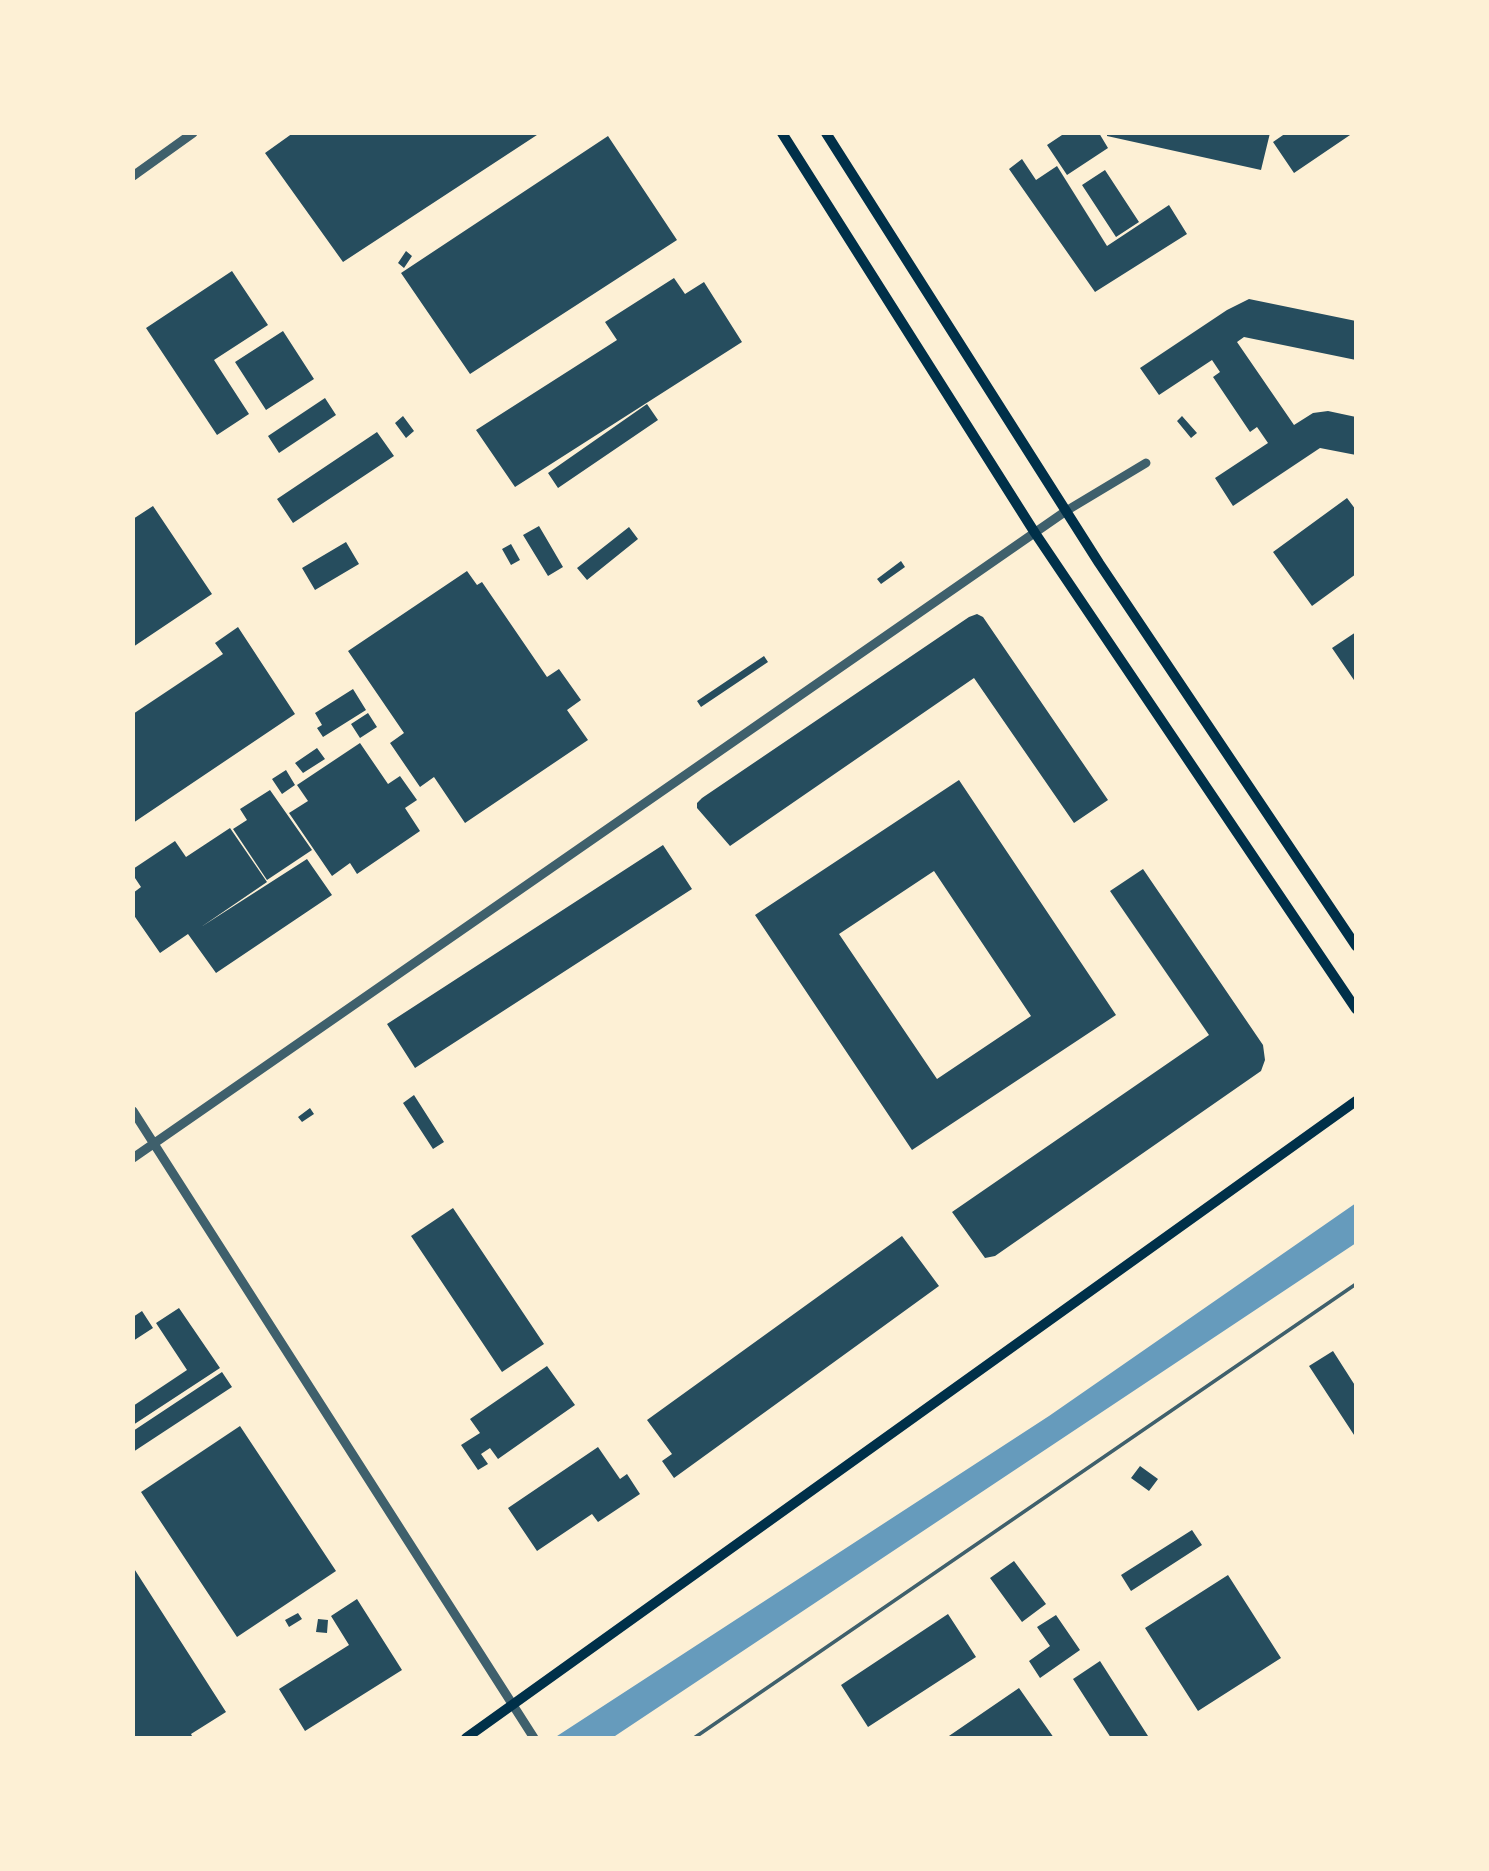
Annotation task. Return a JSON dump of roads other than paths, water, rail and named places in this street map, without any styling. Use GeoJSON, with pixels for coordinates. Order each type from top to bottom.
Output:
{"type":"FeatureCollection","features":[{"type":"Feature","properties":{"kind":"main road"},"geometry":{"type":"LineString","coordinates":[[782,133],[1035,533],[1356,1009]]}},
{"type":"Feature","properties":{"kind":"main road"},"geometry":{"type":"LineString","coordinates":[[826,133],[1066,511],[1356,946]]}},
{"type":"Feature","properties":{"kind":"main road"},"geometry":{"type":"LineString","coordinates":[[466,1738],[1356,1101]]}},
{"type":"Feature","properties":{"kind":"street"},"geometry":{"type":"LineString","coordinates":[[133,176],[193,133]]}},
{"type":"Feature","properties":{"kind":"street"},"geometry":{"type":"LineString","coordinates":[[133,1158],[1066,511],[1146,463]]}},
{"type":"Feature","properties":{"kind":"street"},"geometry":{"type":"LineString","coordinates":[[133,1111],[534,1738]]}},
{"type":"Feature","properties":{"kind":"lane"},"geometry":{"type":"LineString","coordinates":[[694,1738],[1356,1284]]}},
{"type":"Feature","properties":{"kind":"water"},"geometry":{"type":"Polygon","coordinates":[[[1356,1203],[1356,1243],[612,1738],[554,1738],[1049,1416],[1356,1203]]]}}]}
